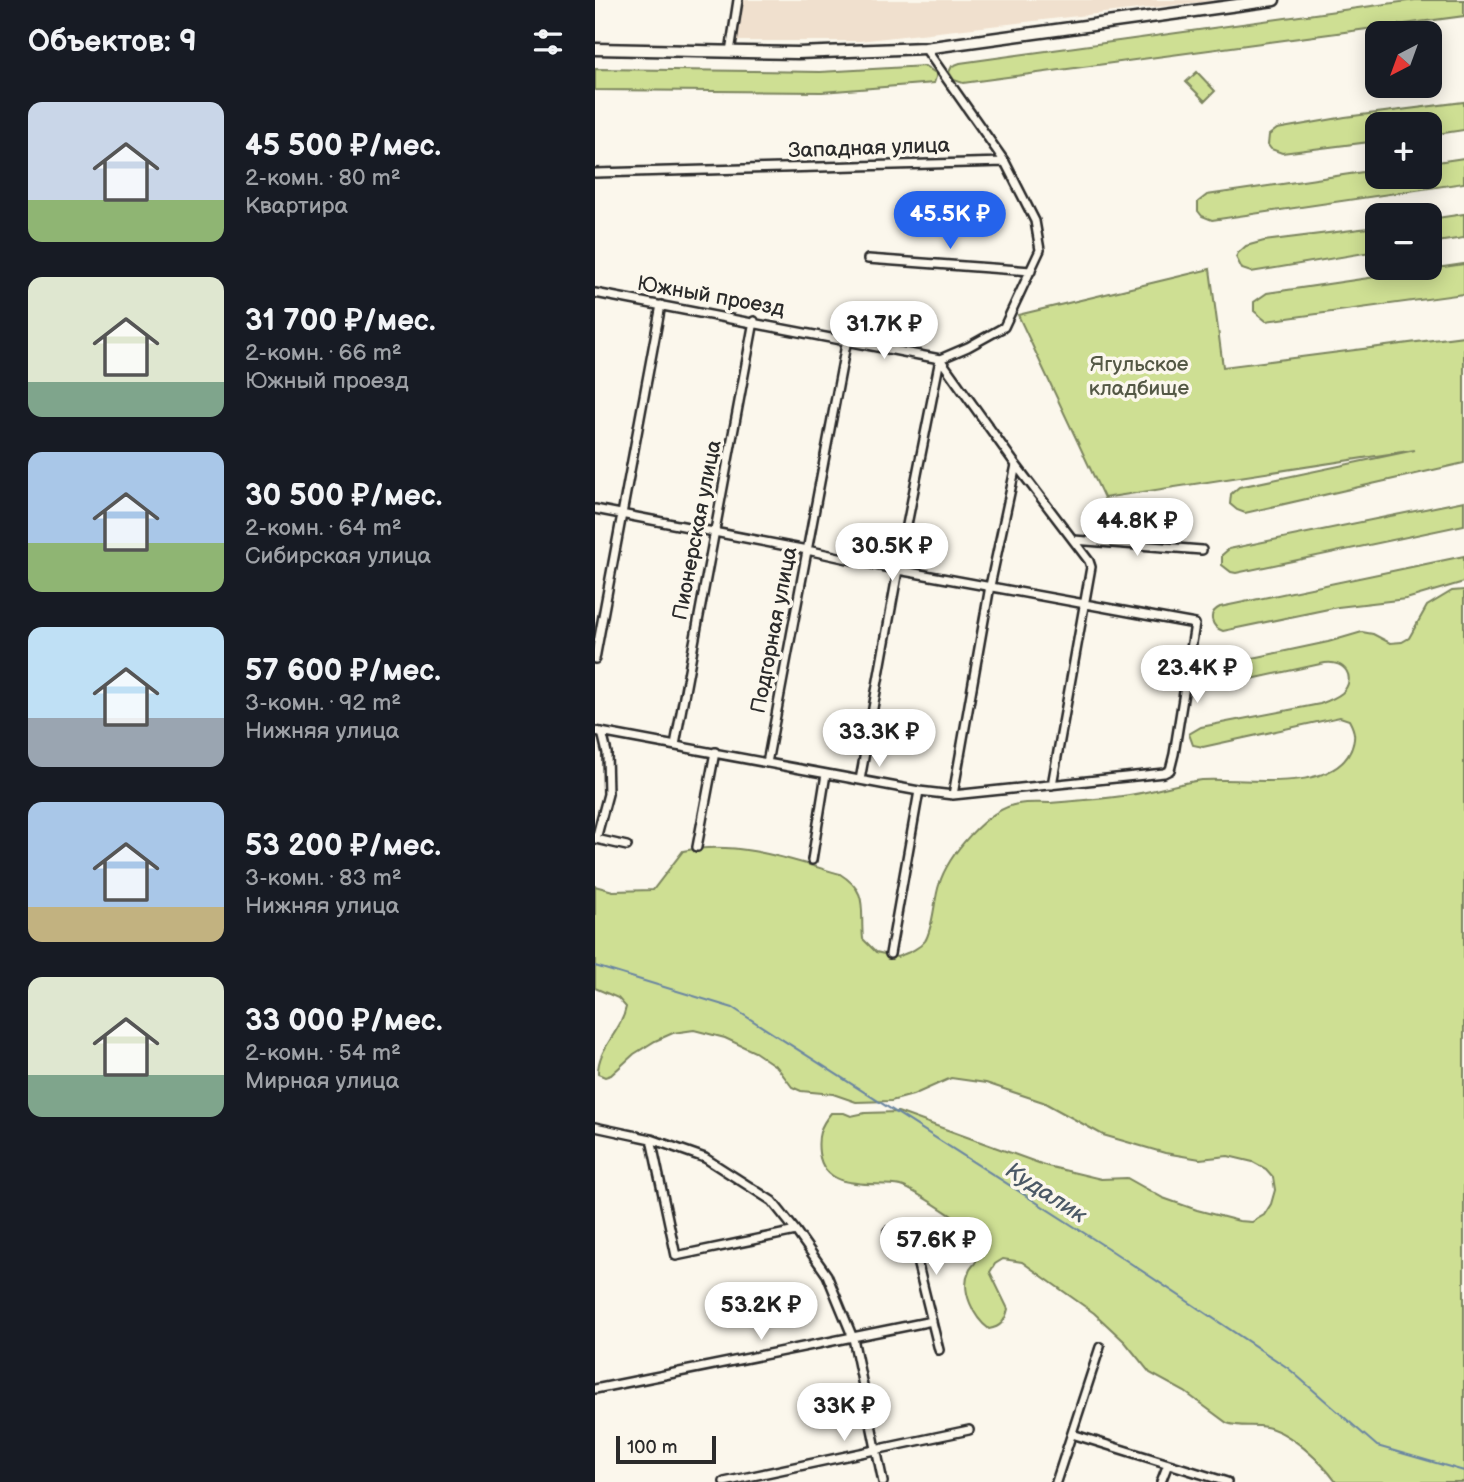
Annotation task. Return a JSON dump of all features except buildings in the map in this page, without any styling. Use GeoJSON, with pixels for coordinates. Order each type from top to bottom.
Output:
{"type":"FeatureCollection","features":[{"type":"Feature","properties":{"kind":"street"},"geometry":{"type":"LineString","coordinates":[[730,52],[738,0]]}},
{"type":"Feature","properties":{"kind":"street"},"geometry":{"type":"LineString","coordinates":[[595,49],[799,53],[925,48],[1274,0]]}},
{"type":"Feature","properties":{"kind":"street","name":"Западная улица"},"geometry":{"type":"LineString","coordinates":[[925,48],[1005,162]]}},
{"type":"Feature","properties":{"kind":"street"},"geometry":{"type":"LineString","coordinates":[[940,359],[1004,327],[1039,250],[1039,237],[1023,193],[1005,162]]}},
{"type":"Feature","properties":{"kind":"street","name":"Западная улица"},"geometry":{"type":"LineString","coordinates":[[595,173],[1005,162]]}},
{"type":"Feature","properties":{"kind":"street"},"geometry":{"type":"LineString","coordinates":[[868,259],[1031,271]]}},
{"type":"Feature","properties":{"kind":"street","name":"Южный проезд"},"geometry":{"type":"LineString","coordinates":[[595,293],[754,321],[940,359]]}},
{"type":"Feature","properties":{"kind":"street"},"geometry":{"type":"LineString","coordinates":[[595,659],[661,305]]}},
{"type":"Feature","properties":{"kind":"street","name":"Пионерская улица"},"geometry":{"type":"LineString","coordinates":[[675,745],[754,321]]}},
{"type":"Feature","properties":{"kind":"street","name":"Подгорная улица"},"geometry":{"type":"LineString","coordinates":[[767,763],[846,339]]}},
{"type":"Feature","properties":{"kind":"street"},"geometry":{"type":"LineString","coordinates":[[940,359],[1091,566],[1052,785]]}},
{"type":"Feature","properties":{"kind":"street"},"geometry":{"type":"LineString","coordinates":[[860,780],[940,359]]}},
{"type":"Feature","properties":{"kind":"street"},"geometry":{"type":"LineString","coordinates":[[953,795],[990,586],[1016,465]]}},
{"type":"Feature","properties":{"kind":"street"},"geometry":{"type":"LineString","coordinates":[[595,509],[898,570],[1195,624],[1180,719],[1168,772],[953,795],[919,791],[599,731]]}},
{"type":"Feature","properties":{"kind":"street"},"geometry":{"type":"LineString","coordinates":[[1074,540],[1202,550]]}},
{"type":"Feature","properties":{"kind":"street"},"geometry":{"type":"LineString","coordinates":[[599,731],[607,753],[608,794],[596,839],[627,846]]}},
{"type":"Feature","properties":{"kind":"street"},"geometry":{"type":"LineString","coordinates":[[697,847],[715,752]]}},
{"type":"Feature","properties":{"kind":"street"},"geometry":{"type":"LineString","coordinates":[[812,860],[826,774]]}},
{"type":"Feature","properties":{"kind":"street"},"geometry":{"type":"LineString","coordinates":[[890,954],[919,791]]}},
{"type":"Feature","properties":{"kind":"street"},"geometry":{"type":"LineString","coordinates":[[595,1127],[651,1139],[705,1158],[772,1201],[827,1275],[853,1338],[883,1482]]}},
{"type":"Feature","properties":{"kind":"street"},"geometry":{"type":"LineString","coordinates":[[651,1139],[676,1256],[796,1231]]}},
{"type":"Feature","properties":{"kind":"street"},"geometry":{"type":"LineString","coordinates":[[888,1231],[915,1253],[939,1350]]}},
{"type":"Feature","properties":{"kind":"street"},"geometry":{"type":"LineString","coordinates":[[595,1389],[932,1321]]}},
{"type":"Feature","properties":{"kind":"street"},"geometry":{"type":"LineString","coordinates":[[1056,1482],[1100,1347]]}},
{"type":"Feature","properties":{"kind":"street"},"geometry":{"type":"LineString","coordinates":[[724,1482],[969,1430]]}},
{"type":"Feature","properties":{"kind":"street"},"geometry":{"type":"LineString","coordinates":[[1072,1434],[1227,1482]]}},
{"type":"Feature","properties":{"kind":"street"},"geometry":{"type":"LineString","coordinates":[[1161,1482],[1168,1464]]}},
{"type":"Feature","properties":{"kind":"shaded area"},"geometry":{"type":"Polygon","coordinates":[[[743,0],[1218,0],[859,41],[736,41],[743,0]]]}},
{"type":"Feature","properties":{"kind":"green space"},"geometry":{"type":"Polygon","coordinates":[[[1415,0],[1464,0],[1464,16],[1427,21],[1365,21],[1365,29],[963,83],[954,80],[949,72],[952,66],[1415,0]]]}},
{"type":"Feature","properties":{"kind":"green space"},"geometry":{"type":"Polygon","coordinates":[[[925,66],[937,74],[934,83],[822,92],[595,90],[595,69],[820,72],[925,66]]]}},
{"type":"Feature","properties":{"kind":"green space"},"geometry":{"type":"Polygon","coordinates":[[[1197,72],[1215,91],[1205,101],[1186,82],[1197,72]]]}},
{"type":"Feature","properties":{"kind":"green space"},"geometry":{"type":"Polygon","coordinates":[[[1464,102],[1464,130],[1442,133],[1442,112],[1385,112],[1464,102]]]}},
{"type":"Feature","properties":{"kind":"green space"},"geometry":{"type":"Polygon","coordinates":[[[1365,114],[1365,143],[1282,153],[1268,145],[1269,135],[1277,129],[1365,114]]]}},
{"type":"Feature","properties":{"kind":"green space"},"geometry":{"type":"Polygon","coordinates":[[[1464,158],[1464,183],[1442,186],[1442,161],[1464,158]]]}},
{"type":"Feature","properties":{"kind":"green space"},"geometry":{"type":"Polygon","coordinates":[[[1365,172],[1365,189],[1423,189],[1212,220],[1198,211],[1198,202],[1207,195],[1365,172]]]}},
{"type":"Feature","properties":{"kind":"green space"},"geometry":{"type":"Polygon","coordinates":[[[1464,214],[1464,238],[1442,241],[1442,217],[1464,214]]]}},
{"type":"Feature","properties":{"kind":"green space"},"geometry":{"type":"Polygon","coordinates":[[[1365,228],[1365,253],[1251,272],[1242,269],[1236,257],[1238,253],[1246,246],[1264,241],[1365,228]]]}},
{"type":"Feature","properties":{"kind":"green space"},"geometry":{"type":"Polygon","coordinates":[[[1464,264],[1464,294],[1266,321],[1254,311],[1254,302],[1267,293],[1365,279],[1442,280],[1442,267],[1464,264]]]}},
{"type":"Feature","properties":{"kind":"green space","name":"Ягульское кладбище"},"geometry":{"type":"Polygon","coordinates":[[[1210,269],[1223,367],[1464,336],[1464,463],[1245,513],[1230,504],[1231,494],[1239,487],[1415,450],[1104,498],[1018,315],[1210,269]]]}},
{"type":"Feature","properties":{"kind":"green space"},"geometry":{"type":"Polygon","coordinates":[[[1464,501],[1464,525],[1236,573],[1222,565],[1222,555],[1229,549],[1464,501]]]}},
{"type":"Feature","properties":{"kind":"green space"},"geometry":{"type":"Polygon","coordinates":[[[1464,556],[1464,582],[1406,599],[1338,607],[1223,631],[1212,620],[1213,613],[1220,607],[1464,556]]]}},
{"type":"Feature","properties":{"kind":"green space"},"geometry":{"type":"Polygon","coordinates":[[[1464,590],[1464,1482],[1336,1482],[1314,1457],[1285,1435],[1266,1427],[1227,1423],[1185,1392],[1150,1373],[1125,1342],[1094,1313],[1022,1262],[1003,1259],[995,1264],[990,1272],[1008,1309],[1002,1323],[989,1329],[978,1318],[967,1295],[967,1279],[979,1251],[977,1240],[970,1230],[907,1188],[840,1180],[823,1166],[818,1141],[824,1122],[831,1113],[851,1116],[898,1112],[1047,1166],[1101,1179],[1127,1178],[1163,1198],[1197,1210],[1252,1222],[1264,1215],[1275,1190],[1273,1177],[1266,1169],[1253,1162],[1228,1156],[1200,1159],[1165,1153],[1103,1135],[1043,1102],[986,1083],[951,1078],[913,1095],[891,1101],[856,1102],[833,1094],[801,1091],[792,1087],[777,1067],[755,1052],[725,1038],[694,1030],[673,1033],[655,1041],[634,1054],[611,1075],[605,1077],[598,1074],[601,1056],[626,1007],[618,998],[595,988],[595,886],[613,891],[653,890],[683,851],[703,848],[743,849],[782,857],[840,874],[849,881],[859,894],[861,902],[863,939],[876,952],[897,957],[916,949],[925,941],[939,885],[951,860],[970,835],[1006,808],[1022,803],[1050,803],[1148,792],[1202,780],[1284,781],[1325,773],[1341,764],[1351,750],[1354,735],[1349,720],[1340,717],[1203,747],[1193,745],[1189,734],[1201,727],[1329,701],[1342,693],[1348,682],[1347,671],[1338,664],[1325,663],[1210,688],[1196,686],[1194,677],[1206,668],[1362,632],[1373,634],[1390,643],[1402,642],[1409,638],[1427,606],[1452,591],[1464,590]]]}},
{"type":"Feature","properties":{"kind":"waterway","name":"Кудалик"},"geometry":{"type":"LineString","coordinates":[[595,966],[733,1008],[1106,1247],[1288,1368],[1377,1446],[1464,1471]]}}]}
